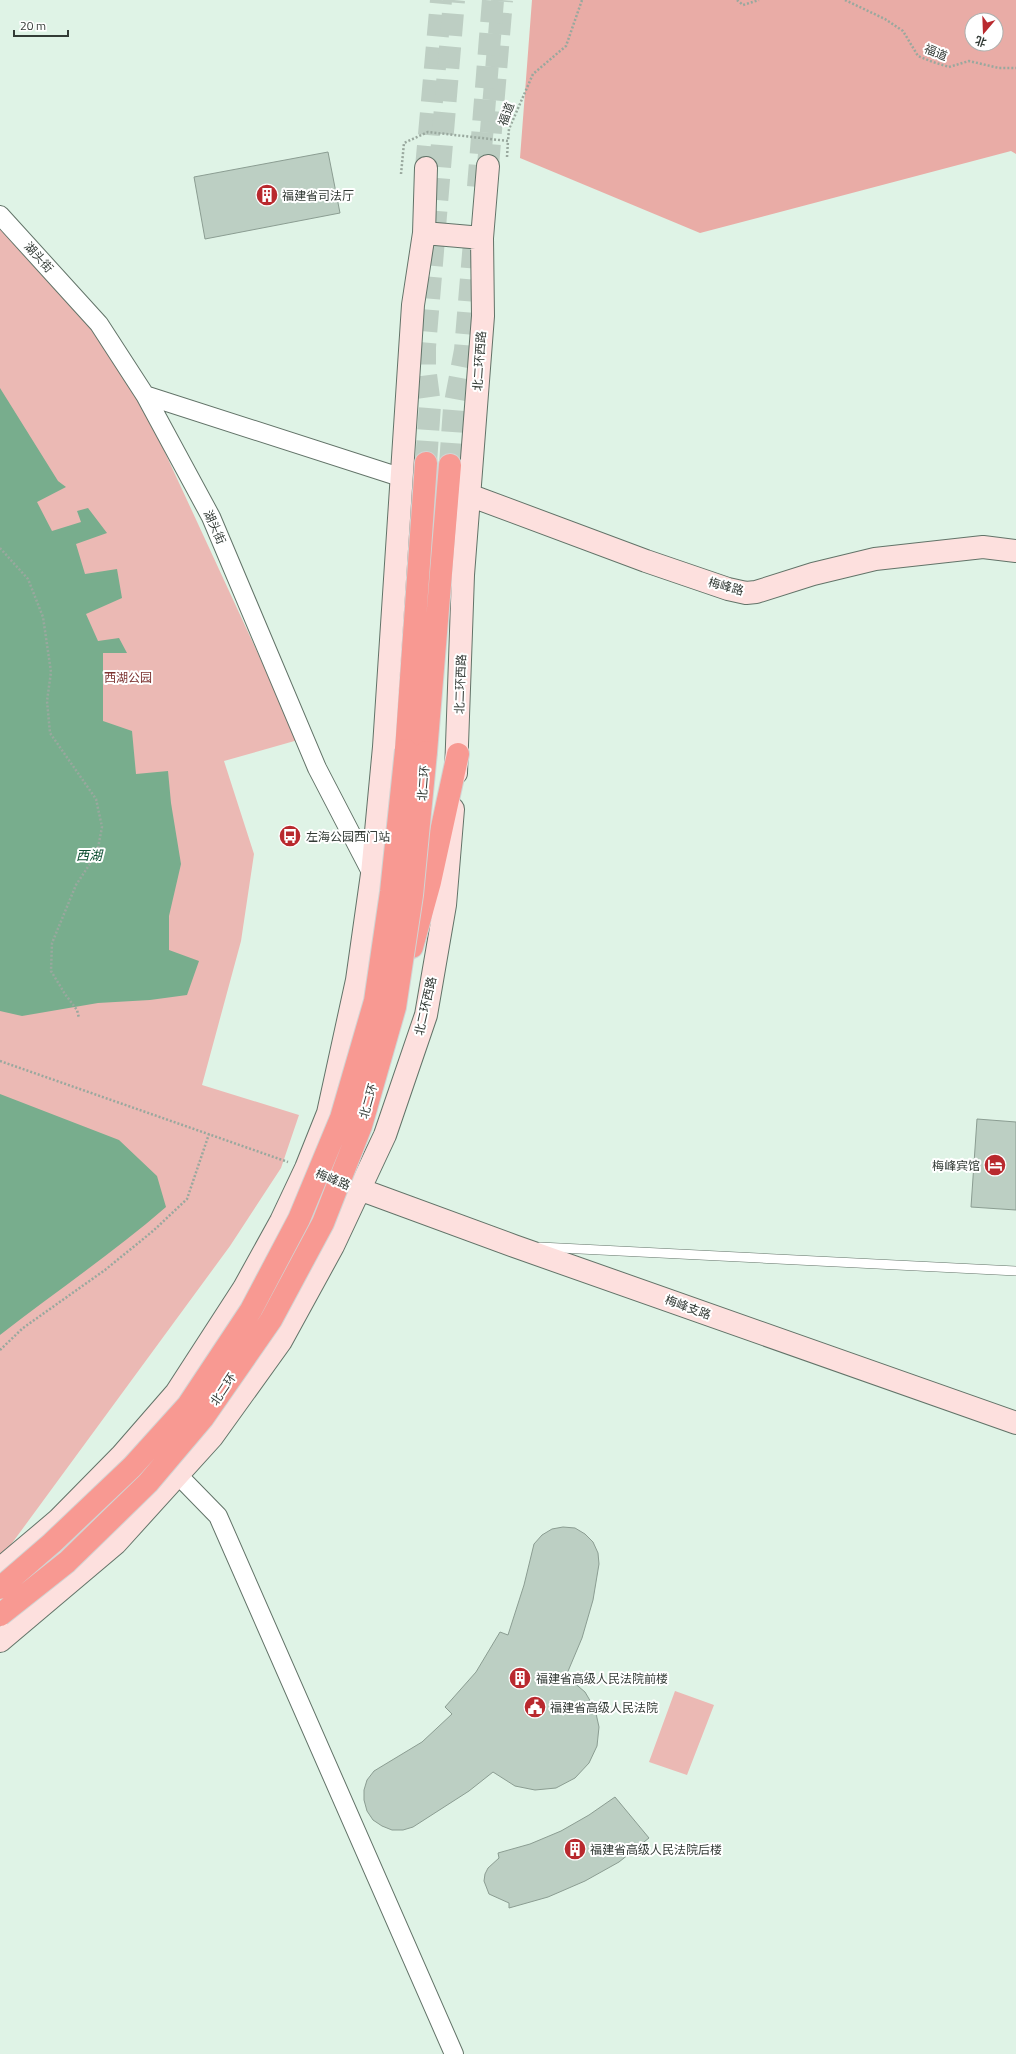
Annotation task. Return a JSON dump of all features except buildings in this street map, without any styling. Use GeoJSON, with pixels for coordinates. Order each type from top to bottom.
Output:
{"type":"FeatureCollection","features":[{"type":"Feature","properties":{"kind":"highway","name":"北二环"},"geometry":{"type":"LineString","coordinates":[[0,1615],[67,1562],[148,1483],[203,1418],[271,1320],[323,1223],[362,1126],[395,1007],[412,895],[426,463]]}},
{"type":"Feature","properties":{"kind":"highway","name":"北二环"},"geometry":{"type":"LineString","coordinates":[[0,1588],[52,1543],[132,1467],[188,1405],[251,1310],[299,1219],[341,1118],[375,1002],[391,892],[416,751],[450,465]]}},
{"type":"Feature","properties":{"kind":"highway"},"geometry":{"type":"LineString","coordinates":[[395,1007],[430,882],[458,754]]}},
{"type":"Feature","properties":{"kind":"main road","name":"北二环西路"},"geometry":{"type":"LineString","coordinates":[[0,1641],[116,1543],[212,1438],[281,1341],[333,1246],[361,1190],[385,1135],[426,1016],[445,905],[458,754],[463,575],[483,316],[482,238],[488,166]]}},
{"type":"Feature","properties":{"kind":"main road"},"geometry":{"type":"LineString","coordinates":[[0,1569],[58,1520],[122,1455],[176,1393],[244,1288],[281,1221],[306,1168],[328,1112],[357,980],[372,874],[384,747],[403,478],[413,305],[424,233],[426,168]]}},
{"type":"Feature","properties":{"kind":"main road"},"geometry":{"type":"LineString","coordinates":[[424,233],[482,238]]}},
{"type":"Feature","properties":{"kind":"main road","name":"梅峰路"},"geometry":{"type":"LineString","coordinates":[[469,495],[646,561],[728,589],[746,593],[756,592],[813,574],[875,560],[982,547],[1016,551]]}},
{"type":"Feature","properties":{"kind":"main road","name":"梅峰路"},"geometry":{"type":"LineString","coordinates":[[306,1168],[361,1190]]}},
{"type":"Feature","properties":{"kind":"main road","name":"梅峰支路"},"geometry":{"type":"LineString","coordinates":[[361,1190],[514,1246],[1016,1423]]}},
{"type":"Feature","properties":{"kind":"street","name":"湖头街"},"geometry":{"type":"LineString","coordinates":[[0,215],[99,324],[145,395],[212,517],[317,768],[372,874]]}},
{"type":"Feature","properties":{"kind":"street"},"geometry":{"type":"LineString","coordinates":[[145,395],[403,478]]}},
{"type":"Feature","properties":{"kind":"street"},"geometry":{"type":"LineString","coordinates":[[178,1475],[218,1516],[454,2054]]}},
{"type":"Feature","properties":{"kind":"lane"},"geometry":{"type":"LineString","coordinates":[[514,1246],[1016,1271]]}},
{"type":"Feature","properties":{"kind":"path","name":"福道"},"geometry":{"type":"LineString","coordinates":[[401,174],[404,143],[428,132],[508,141],[509,129],[533,74],[566,46],[582,0]]}},
{"type":"Feature","properties":{"kind":"path"},"geometry":{"type":"LineString","coordinates":[[737,0],[743,5],[759,0]]}},
{"type":"Feature","properties":{"kind":"path","name":"福道"},"geometry":{"type":"LineString","coordinates":[[844,0],[885,19],[903,31],[918,56],[933,62],[950,67],[969,61],[998,68],[1016,68]]}},
{"type":"Feature","properties":{"kind":"path"},"geometry":{"type":"LineString","coordinates":[[0,548],[28,579],[43,617],[51,672],[48,701],[50,733],[96,799],[102,827],[97,853],[76,885],[52,943],[51,970],[65,994],[77,1010],[79,1018]]}},
{"type":"Feature","properties":{"kind":"path"},"geometry":{"type":"LineString","coordinates":[[0,1061],[306,1168]]}},
{"type":"Feature","properties":{"kind":"path"},"geometry":{"type":"LineString","coordinates":[[0,1350],[23,1328],[123,1256],[153,1232],[187,1199],[209,1134]]}},
{"type":"Feature","properties":{"kind":"green space","name":"西湖公园"},"geometry":{"type":"Polygon","coordinates":[[[0,213],[99,334],[143,405],[298,740],[224,761],[254,854],[241,941],[202,1085],[299,1115],[281,1168],[230,1246],[7,1550],[0,1555],[0,213]]]}},
{"type":"Feature","properties":{"kind":"green space"},"geometry":{"type":"Polygon","coordinates":[[[675,1691],[714,1705],[687,1775],[649,1762],[675,1691]]]}},
{"type":"Feature","properties":{"kind":"shaded area"},"geometry":{"type":"Polygon","coordinates":[[[532,0],[1016,0],[1016,154],[1011,151],[700,233],[520,158],[532,0]]]}},
{"type":"Feature","properties":{"kind":"water","name":"西湖"},"geometry":{"type":"Polygon","coordinates":[[[0,388],[58,481],[66,487],[37,502],[52,531],[81,522],[77,511],[88,508],[107,533],[76,544],[85,574],[117,569],[122,598],[86,614],[98,641],[119,638],[127,653],[103,653],[103,721],[132,731],[136,774],[168,771],[171,803],[181,864],[169,916],[169,950],[199,961],[187,995],[150,1000],[98,1003],[22,1016],[0,1011],[0,388]]]}},
{"type":"Feature","properties":{"kind":"water"},"geometry":{"type":"Polygon","coordinates":[[[0,1094],[119,1140],[157,1176],[166,1207],[105,1256],[0,1335],[0,1094]]]}},
{"type":"Feature","properties":{"kind":"tunnel"},"geometry":{"type":"LineString","coordinates":[[426,168],[441,0]]}},
{"type":"Feature","properties":{"kind":"tunnel"},"geometry":{"type":"LineString","coordinates":[[426,463],[430,405],[425,367],[425,347],[454,0]]}},
{"type":"Feature","properties":{"kind":"tunnel"},"geometry":{"type":"LineString","coordinates":[[478,187],[493,0]]}},
{"type":"Feature","properties":{"kind":"tunnel"},"geometry":{"type":"LineString","coordinates":[[488,166],[502,0]]}},
{"type":"Feature","properties":{"kind":"tunnel"},"geometry":{"type":"LineString","coordinates":[[450,465],[454,408],[465,350],[474,242]]}},
{"type":"Feature","properties":{"kind":"place","name":"福建省司法厅"},"geometry":{"type":"Point","coordinates":[267,195]}},
{"type":"Feature","properties":{"kind":"place","name":"左海公园西门站"},"geometry":{"type":"Point","coordinates":[290,836]}},
{"type":"Feature","properties":{"kind":"place","name":"梅峰宾馆"},"geometry":{"type":"Point","coordinates":[995,1165]}},
{"type":"Feature","properties":{"kind":"place","name":"福建省高级人民法院前楼"},"geometry":{"type":"Point","coordinates":[520,1678]}},
{"type":"Feature","properties":{"kind":"place","name":"福建省高级人民法院"},"geometry":{"type":"Point","coordinates":[535,1707]}},
{"type":"Feature","properties":{"kind":"place","name":"福建省高级人民法院后楼"},"geometry":{"type":"Point","coordinates":[575,1849]}}]}
